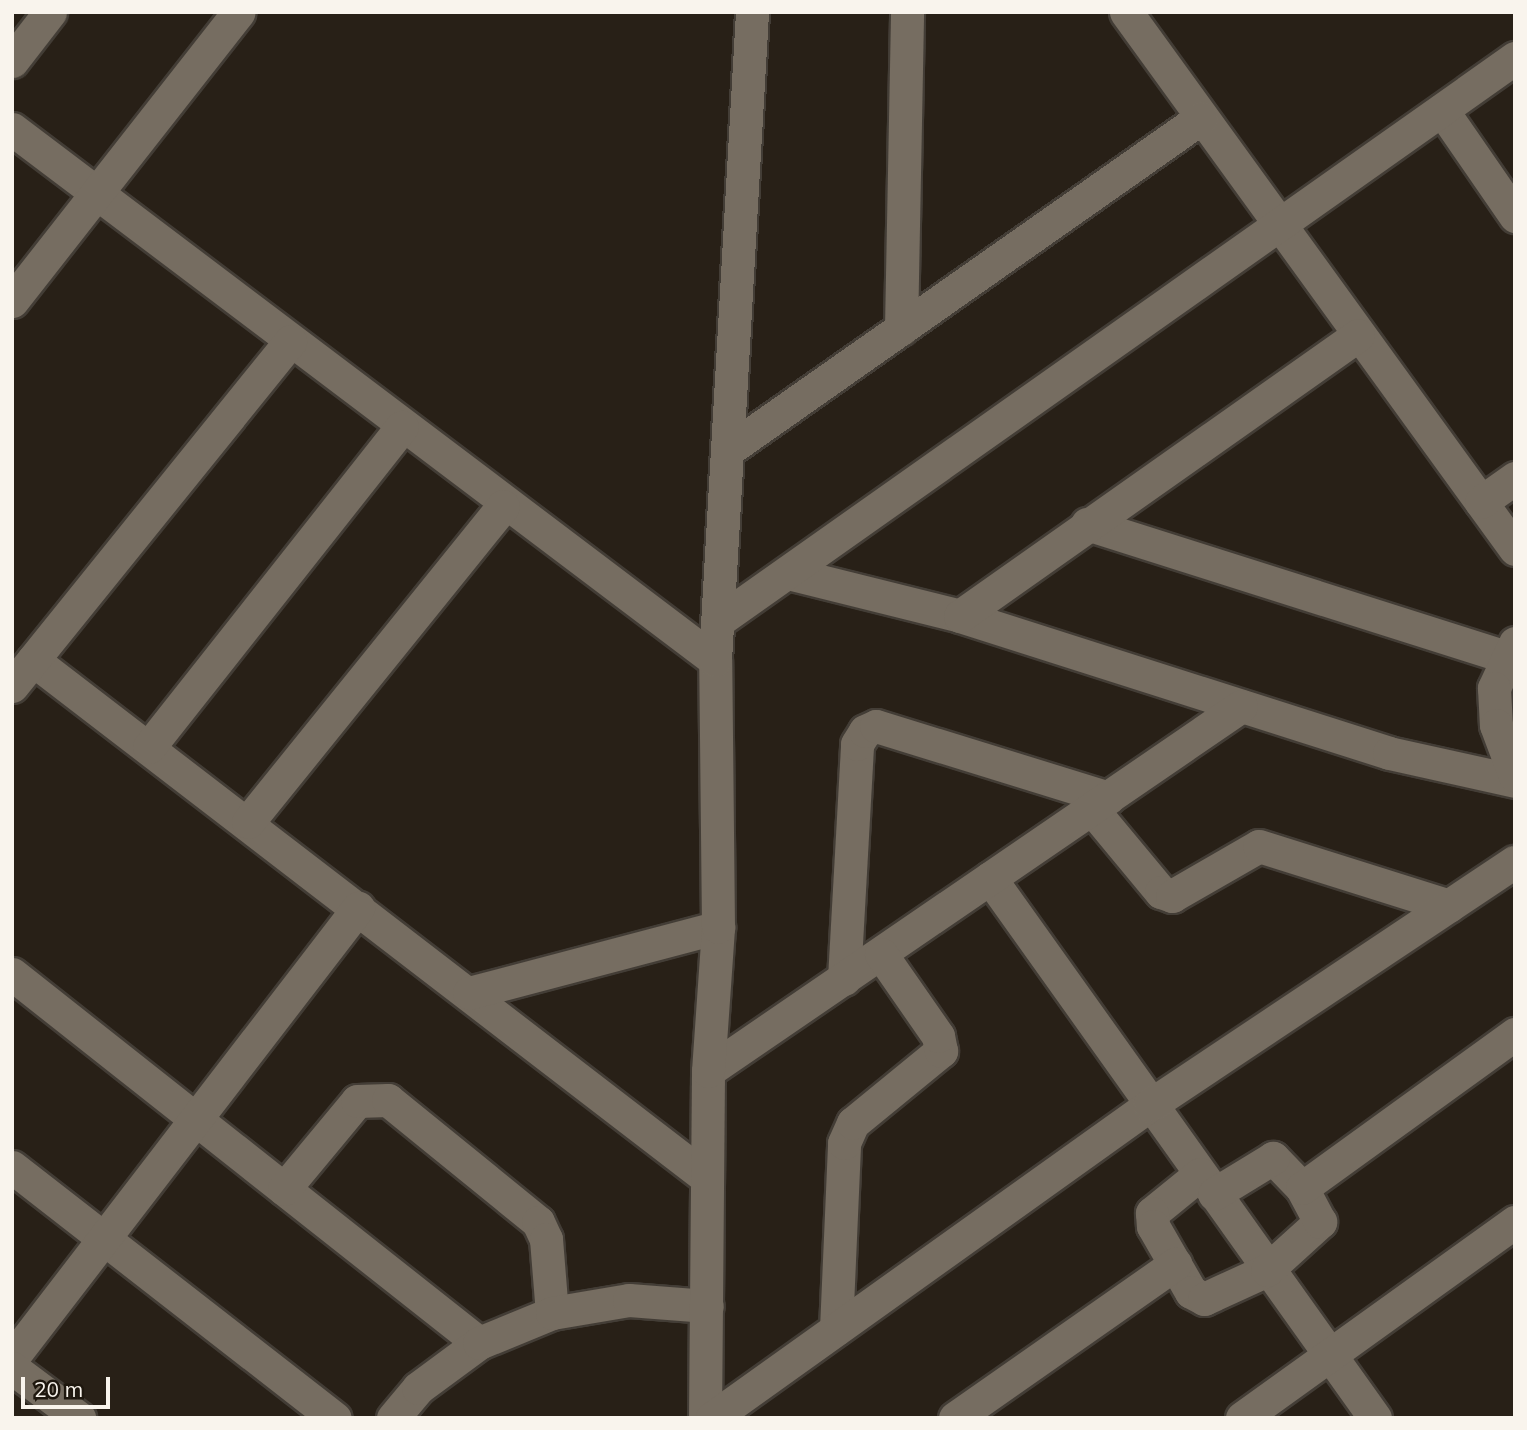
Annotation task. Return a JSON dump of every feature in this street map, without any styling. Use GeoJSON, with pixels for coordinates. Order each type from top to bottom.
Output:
{"type":"FeatureCollection","features":[{"type":"Feature","properties":{"kind":"street"},"geometry":{"type":"LineString","coordinates":[[12,61],[50,12]]}},
{"type":"Feature","properties":{"kind":"street"},"geometry":{"type":"LineString","coordinates":[[12,301],[100,195],[239,12]]}},
{"type":"Feature","properties":{"kind":"street"},"geometry":{"type":"LineString","coordinates":[[705,1418],[708,1071],[719,927],[715,660],[752,12]]}},
{"type":"Feature","properties":{"kind":"street"},"geometry":{"type":"LineString","coordinates":[[901,329],[907,12]]}},
{"type":"Feature","properties":{"kind":"street"},"geometry":{"type":"LineString","coordinates":[[1126,12],[1278,226],[1515,549]]}},
{"type":"Feature","properties":{"kind":"street"},"geometry":{"type":"LineString","coordinates":[[718,621],[792,574],[1019,403],[1278,226],[1515,58]]}},
{"type":"Feature","properties":{"kind":"street"},"geometry":{"type":"LineString","coordinates":[[1442,110],[1515,216]]}},
{"type":"Feature","properties":{"kind":"street"},"geometry":{"type":"LineString","coordinates":[[728,450],[1201,118]]}},
{"type":"Feature","properties":{"kind":"street"},"geometry":{"type":"LineString","coordinates":[[12,129],[503,506],[715,660]]}},
{"type":"Feature","properties":{"kind":"street"},"geometry":{"type":"LineString","coordinates":[[960,616],[1358,335]]}},
{"type":"Feature","properties":{"kind":"street"},"geometry":{"type":"LineString","coordinates":[[12,687],[290,341]]}},
{"type":"Feature","properties":{"kind":"street"},"geometry":{"type":"LineString","coordinates":[[149,747],[402,427]]}},
{"type":"Feature","properties":{"kind":"street"},"geometry":{"type":"LineString","coordinates":[[1481,502],[1515,478]]}},
{"type":"Feature","properties":{"kind":"street"},"geometry":{"type":"LineString","coordinates":[[248,822],[503,506]]}},
{"type":"Feature","properties":{"kind":"street"},"geometry":{"type":"LineString","coordinates":[[1087,524],[1509,650],[1494,688],[1496,724],[1515,776]]}},
{"type":"Feature","properties":{"kind":"street"},"geometry":{"type":"LineString","coordinates":[[792,574],[960,616],[1389,753],[1515,781]]}},
{"type":"Feature","properties":{"kind":"street"},"geometry":{"type":"LineString","coordinates":[[33,660],[248,822],[707,1178]]}},
{"type":"Feature","properties":{"kind":"street"},"geometry":{"type":"LineString","coordinates":[[708,1071],[1241,706]]}},
{"type":"Feature","properties":{"kind":"street"},"geometry":{"type":"LineString","coordinates":[[844,979],[857,744],[865,731],[876,726],[1100,804],[1161,892],[1172,896],[1259,846],[1449,906]]}},
{"type":"Feature","properties":{"kind":"street"},"geometry":{"type":"LineString","coordinates":[[712,1418],[1150,1105],[1515,862]]}},
{"type":"Feature","properties":{"kind":"street"},"geometry":{"type":"LineString","coordinates":[[990,878],[1375,1418]]}},
{"type":"Feature","properties":{"kind":"street"},"geometry":{"type":"LineString","coordinates":[[12,1358],[358,908]]}},
{"type":"Feature","properties":{"kind":"street"},"geometry":{"type":"LineString","coordinates":[[469,993],[719,927]]}},
{"type":"Feature","properties":{"kind":"street"},"geometry":{"type":"LineString","coordinates":[[836,1329],[845,1143],[853,1123],[941,1051],[938,1037],[881,954]]}},
{"type":"Feature","properties":{"kind":"street"},"geometry":{"type":"LineString","coordinates":[[12,974],[479,1343]]}},
{"type":"Feature","properties":{"kind":"street"},"geometry":{"type":"LineString","coordinates":[[1302,1188],[1515,1034]]}},
{"type":"Feature","properties":{"kind":"street"},"geometry":{"type":"LineString","coordinates":[[284,1189],[356,1101],[388,1100],[538,1222],[546,1239],[552,1313]]}},
{"type":"Feature","properties":{"kind":"street"},"geometry":{"type":"LineString","coordinates":[[1267,1158],[1280,1162],[1302,1188],[1321,1216],[1318,1226],[1267,1270],[1204,1299],[1175,1264],[1153,1227],[1152,1213],[1207,1184],[1267,1158]]}},
{"type":"Feature","properties":{"kind":"street"},"geometry":{"type":"LineString","coordinates":[[12,1167],[335,1418]]}},
{"type":"Feature","properties":{"kind":"street"},"geometry":{"type":"LineString","coordinates":[[1242,1418],[1515,1222]]}},
{"type":"Feature","properties":{"kind":"street"},"geometry":{"type":"LineString","coordinates":[[955,1418],[1175,1264]]}},
{"type":"Feature","properties":{"kind":"street"},"geometry":{"type":"LineString","coordinates":[[393,1418],[418,1388],[479,1343],[552,1313],[629,1300],[707,1306]]}},
{"type":"Feature","properties":{"kind":"street"},"geometry":{"type":"LineString","coordinates":[[12,1368],[79,1418]]}}]}
